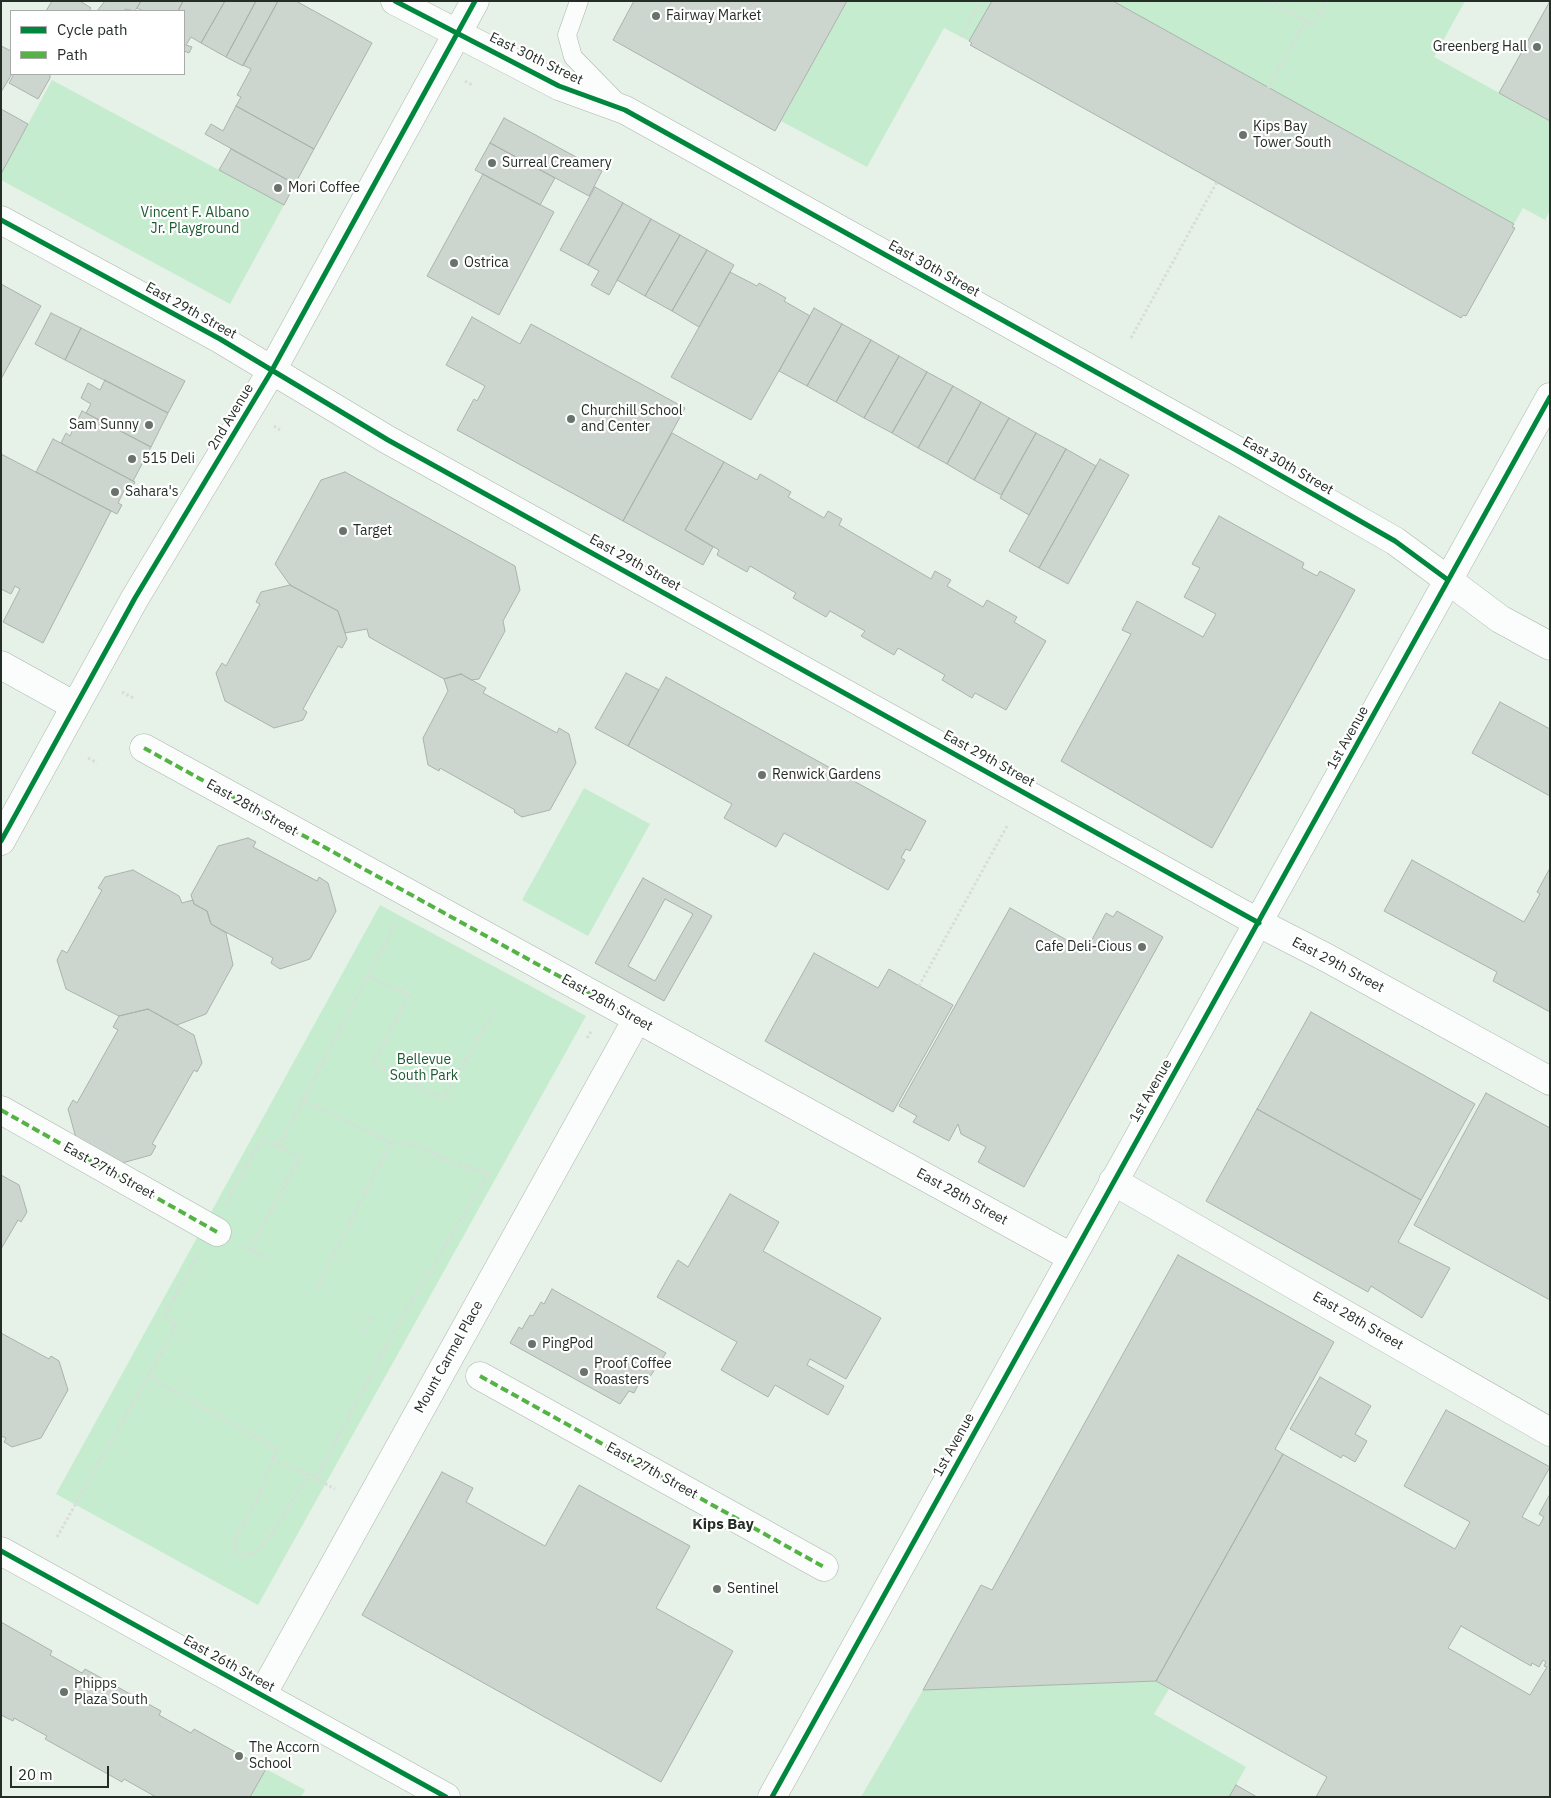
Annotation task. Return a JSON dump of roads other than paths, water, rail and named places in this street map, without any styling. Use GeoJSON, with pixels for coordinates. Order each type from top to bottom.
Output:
{"type":"FeatureCollection","features":[{"type":"Feature","properties":{"kind":"street","name":"East 30th Street"},"geometry":{"type":"LineString","coordinates":[[395,1],[560,86],[625,110],[1278,474],[1395,540],[1500,619],[1550,646]]}},
{"type":"Feature","properties":{"kind":"street","name":"2nd Avenue"},"geometry":{"type":"LineString","coordinates":[[1,841],[134,598],[271,372],[475,1]]}},
{"type":"Feature","properties":{"kind":"street","name":"East 29th Street"},"geometry":{"type":"LineString","coordinates":[[1,220],[220,339],[271,372],[388,440],[1259,923],[1336,963],[1550,1081]]}},
{"type":"Feature","properties":{"kind":"street","name":"1st Avenue"},"geometry":{"type":"LineString","coordinates":[[772,1797],[1070,1257],[1259,923],[1550,397]]}},
{"type":"Feature","properties":{"kind":"street"},"geometry":{"type":"LineString","coordinates":[[1,665],[75,706]]}},
{"type":"Feature","properties":{"kind":"street","name":"East 28th Street"},"geometry":{"type":"LineString","coordinates":[[144,748],[1070,1257]]}},
{"type":"Feature","properties":{"kind":"street","name":"Mount Carmel Place"},"geometry":{"type":"LineString","coordinates":[[262,1695],[637,1020]]}},
{"type":"Feature","properties":{"kind":"street","name":"East 27th Street"},"geometry":{"type":"LineString","coordinates":[[1,1110],[217,1232]]}},
{"type":"Feature","properties":{"kind":"street","name":"East 28th Street"},"geometry":{"type":"LineString","coordinates":[[1113,1181],[1550,1432]]}},
{"type":"Feature","properties":{"kind":"street","name":"East 27th Street"},"geometry":{"type":"LineString","coordinates":[[480,1376],[824,1567]]}},
{"type":"Feature","properties":{"kind":"street","name":"East 26th Street"},"geometry":{"type":"LineString","coordinates":[[1,1551],[446,1797]]}},
{"type":"Feature","properties":{"kind":"lane"},"geometry":{"type":"LineString","coordinates":[[579,1],[567,35],[573,57],[625,110]]}},
{"type":"Feature","properties":{"kind":"place","name":"Fairway Market"},"geometry":{"type":"Point","coordinates":[656,16]}},
{"type":"Feature","properties":{"kind":"place","name":"Greenberg Hall"},"geometry":{"type":"Point","coordinates":[1537,47]}},
{"type":"Feature","properties":{"kind":"place","name":"Kips Bay Tower South"},"geometry":{"type":"Point","coordinates":[1243,135]}},
{"type":"Feature","properties":{"kind":"place","name":"Surreal Creamery"},"geometry":{"type":"Point","coordinates":[492,163]}},
{"type":"Feature","properties":{"kind":"place","name":"Mori Coffee"},"geometry":{"type":"Point","coordinates":[278,188]}},
{"type":"Feature","properties":{"kind":"place","name":"Ostrica"},"geometry":{"type":"Point","coordinates":[454,263]}},
{"type":"Feature","properties":{"kind":"place","name":"Churchill School and Center"},"geometry":{"type":"Point","coordinates":[571,419]}},
{"type":"Feature","properties":{"kind":"place","name":"Sam Sunny"},"geometry":{"type":"Point","coordinates":[149,425]}},
{"type":"Feature","properties":{"kind":"place","name":"515 Deli"},"geometry":{"type":"Point","coordinates":[132,459]}},
{"type":"Feature","properties":{"kind":"place","name":"Sahara's"},"geometry":{"type":"Point","coordinates":[115,492]}},
{"type":"Feature","properties":{"kind":"place","name":"Target"},"geometry":{"type":"Point","coordinates":[343,531]}},
{"type":"Feature","properties":{"kind":"place","name":"Renwick Gardens"},"geometry":{"type":"Point","coordinates":[762,775]}},
{"type":"Feature","properties":{"kind":"place","name":"Cafe Deli-Cious"},"geometry":{"type":"Point","coordinates":[1142,947]}},
{"type":"Feature","properties":{"kind":"place","name":"PingPod"},"geometry":{"type":"Point","coordinates":[532,1344]}},
{"type":"Feature","properties":{"kind":"place","name":"Proof Coffee Roasters"},"geometry":{"type":"Point","coordinates":[584,1372]}},
{"type":"Feature","properties":{"kind":"place","name":"Sentinel"},"geometry":{"type":"Point","coordinates":[717,1589]}},
{"type":"Feature","properties":{"kind":"place","name":"Phipps Plaza South"},"geometry":{"type":"Point","coordinates":[64,1692]}},
{"type":"Feature","properties":{"kind":"place","name":"The Accorn School"},"geometry":{"type":"Point","coordinates":[239,1756]}},
{"type":"Feature","properties":{"kind":"district","name":"Kips Bay"},"geometry":{"type":"Point","coordinates":[723,1525]}},
{"type":"Feature","properties":{"kind":"park label","name":"Vincent F. Albano Jr. Playground"},"geometry":{"type":"Point","coordinates":[195,222]}},
{"type":"Feature","properties":{"kind":"park label","name":"Bellevue South Park"},"geometry":{"type":"Point","coordinates":[424,1068]}}]}
